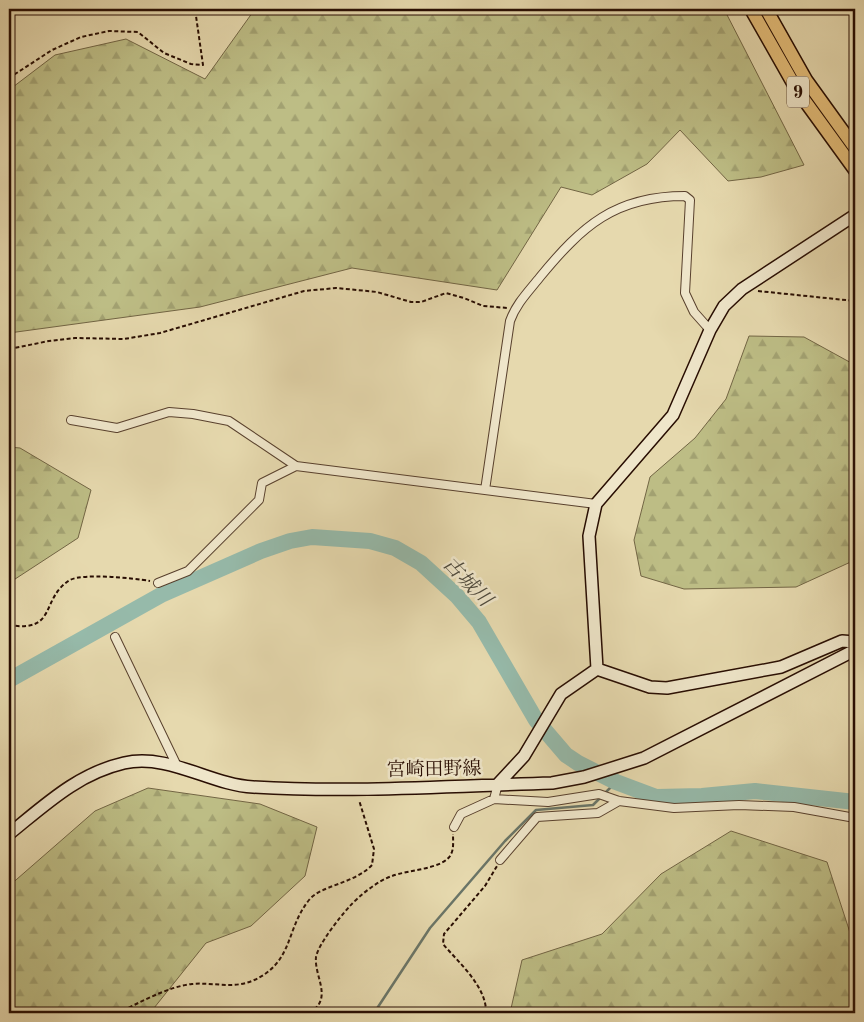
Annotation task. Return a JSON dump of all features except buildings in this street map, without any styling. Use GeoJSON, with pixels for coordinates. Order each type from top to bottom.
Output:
{"type":"FeatureCollection","features":[{"type":"Feature","properties":{"kind":"main road","name":"9"},"geometry":{"type":"LineString","coordinates":[[750,9],[796,90],[855,170]]}},
{"type":"Feature","properties":{"kind":"main road","name":"9"},"geometry":{"type":"LineString","coordinates":[[766,9],[806,80],[855,148]]}},
{"type":"Feature","properties":{"kind":"street"},"geometry":{"type":"LineString","coordinates":[[485,490],[510,322],[514,309],[553,262],[597,218],[643,201],[685,196],[690,200],[685,293],[694,312],[710,330]]}},
{"type":"Feature","properties":{"kind":"street"},"geometry":{"type":"LineString","coordinates":[[597,669],[589,536],[596,504],[674,415],[710,330],[724,306],[742,289],[855,215]]}},
{"type":"Feature","properties":{"kind":"street"},"geometry":{"type":"LineString","coordinates":[[71,420],[117,428],[169,412],[230,420],[296,466],[596,504]]}},
{"type":"Feature","properties":{"kind":"street"},"geometry":{"type":"LineString","coordinates":[[158,582],[188,571],[259,500],[262,484],[296,466]]}},
{"type":"Feature","properties":{"kind":"street"},"geometry":{"type":"LineString","coordinates":[[115,637],[178,766]]}},
{"type":"Feature","properties":{"kind":"street"},"geometry":{"type":"LineString","coordinates":[[597,669],[650,687],[667,688],[782,667],[842,641],[855,642]]}},
{"type":"Feature","properties":{"kind":"street","name":"宮崎田野線"},"geometry":{"type":"LineString","coordinates":[[9,834],[68,786],[90,774],[125,763],[144,762],[178,766],[250,787],[356,788],[552,783],[584,777],[644,758],[855,650]]}},
{"type":"Feature","properties":{"kind":"street"},"geometry":{"type":"LineString","coordinates":[[494,799],[498,784],[514,768],[535,740],[561,694],[597,669]]}},
{"type":"Feature","properties":{"kind":"street"},"geometry":{"type":"LineString","coordinates":[[454,827],[461,814],[494,799],[548,802],[599,794],[619,801],[674,808],[739,805],[794,807],[855,818]]}},
{"type":"Feature","properties":{"kind":"street"},"geometry":{"type":"LineString","coordinates":[[500,860],[537,817],[598,812],[619,801]]}},
{"type":"Feature","properties":{"kind":"path"},"geometry":{"type":"LineString","coordinates":[[9,78],[52,50],[81,37],[109,31],[138,32],[164,53],[191,64],[203,65],[194,9]]}},
{"type":"Feature","properties":{"kind":"path"},"geometry":{"type":"LineString","coordinates":[[9,349],[66,339],[124,339],[160,333],[304,291],[336,288],[378,292],[411,302],[420,302],[446,293],[483,306],[514,309]]}},
{"type":"Feature","properties":{"kind":"path"},"geometry":{"type":"LineString","coordinates":[[742,289],[855,301]]}},
{"type":"Feature","properties":{"kind":"path"},"geometry":{"type":"LineString","coordinates":[[9,625],[26,628],[38,623],[59,590],[70,581],[80,577],[128,577],[158,582]]}},
{"type":"Feature","properties":{"kind":"path"},"geometry":{"type":"LineString","coordinates":[[117,1013],[180,987],[193,984],[239,986],[267,974],[277,965],[287,948],[299,914],[311,898],[322,891],[353,880],[372,866],[374,849],[356,788]]}},
{"type":"Feature","properties":{"kind":"path"},"geometry":{"type":"LineString","coordinates":[[309,1013],[316,1009],[321,999],[322,982],[316,956],[326,936],[349,906],[383,880],[413,869],[441,864],[451,854],[454,827]]}},
{"type":"Feature","properties":{"kind":"path"},"geometry":{"type":"LineString","coordinates":[[486,1013],[484,998],[476,984],[443,944],[444,934],[485,886],[500,860]]}},
{"type":"Feature","properties":{"kind":"green space"},"geometry":{"type":"Polygon","coordinates":[[[255,9],[724,9],[804,165],[761,177],[728,181],[680,130],[647,164],[592,195],[561,187],[497,290],[352,268],[200,307],[9,333],[9,90],[55,55],[126,39],[205,79],[255,9]]]}},
{"type":"Feature","properties":{"kind":"green space"},"geometry":{"type":"Polygon","coordinates":[[[749,336],[804,337],[855,365],[855,560],[796,587],[684,589],[641,576],[634,540],[650,477],[695,438],[726,399],[749,336]]]}},
{"type":"Feature","properties":{"kind":"green space"},"geometry":{"type":"Polygon","coordinates":[[[9,447],[20,448],[91,490],[78,538],[9,583],[9,447]]]}},
{"type":"Feature","properties":{"kind":"green space"},"geometry":{"type":"Polygon","coordinates":[[[148,788],[260,804],[317,827],[305,876],[251,926],[206,943],[150,1013],[9,1013],[9,886],[95,811],[148,788]]]}},
{"type":"Feature","properties":{"kind":"green space"},"geometry":{"type":"Polygon","coordinates":[[[731,831],[827,862],[855,948],[855,1013],[510,1013],[522,960],[602,934],[661,874],[731,831]]]}},
{"type":"Feature","properties":{"kind":"waterway","name":"古城川"},"geometry":{"type":"LineString","coordinates":[[9,680],[161,595],[261,551],[290,541],[312,537],[370,541],[395,548],[421,563],[457,596],[479,622],[536,720],[566,755],[578,763],[616,782],[656,797],[702,796],[755,791],[855,802]]}},
{"type":"Feature","properties":{"kind":"waterway"},"geometry":{"type":"LineString","coordinates":[[605,793],[616,782]]}},
{"type":"Feature","properties":{"kind":"waterway"},"geometry":{"type":"LineString","coordinates":[[374,1013],[430,928],[505,841],[536,810],[593,805],[601,797]]}}]}
